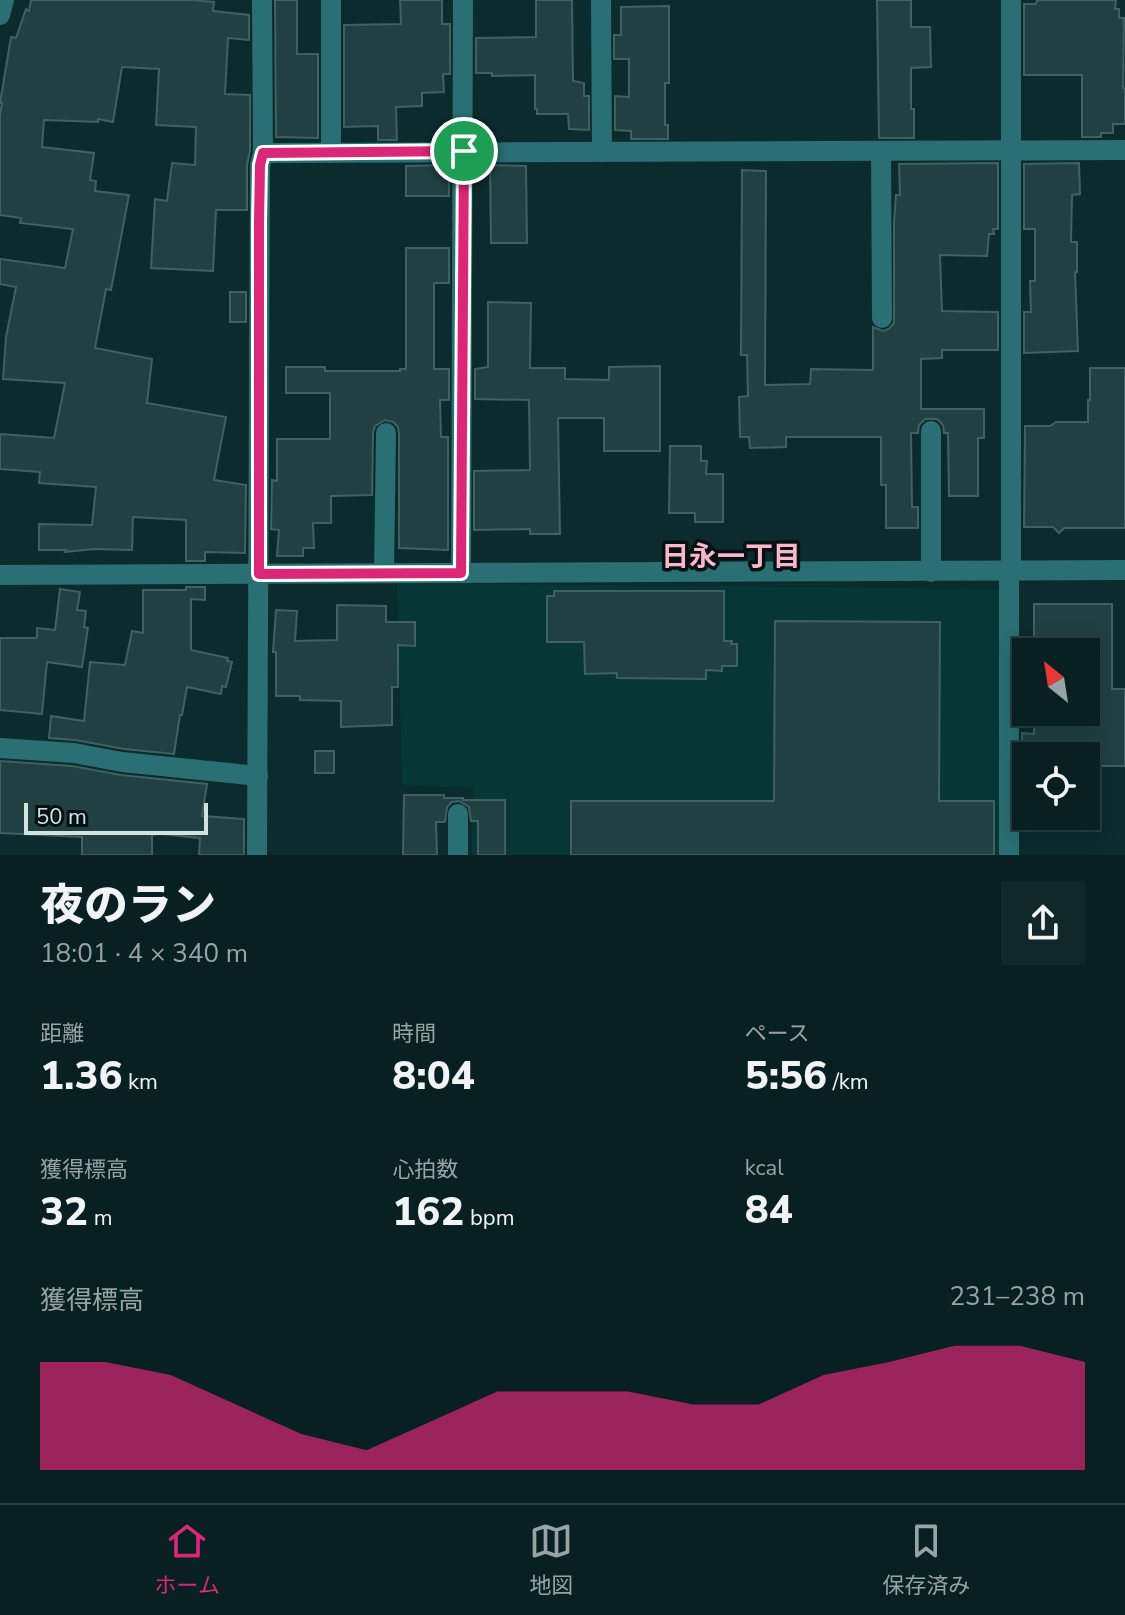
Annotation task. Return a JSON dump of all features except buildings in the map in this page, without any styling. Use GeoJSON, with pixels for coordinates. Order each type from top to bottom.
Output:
{"type":"FeatureCollection","features":[{"type":"Feature","properties":{"kind":"street"},"geometry":{"type":"LineString","coordinates":[[0,15],[4,0]]}},
{"type":"Feature","properties":{"kind":"street"},"geometry":{"type":"LineString","coordinates":[[257,855],[262,0]]}},
{"type":"Feature","properties":{"kind":"street"},"geometry":{"type":"LineString","coordinates":[[331,0],[331,153]]}},
{"type":"Feature","properties":{"kind":"street"},"geometry":{"type":"LineString","coordinates":[[461,573],[463,0]]}},
{"type":"Feature","properties":{"kind":"street"},"geometry":{"type":"LineString","coordinates":[[601,0],[602,152]]}},
{"type":"Feature","properties":{"kind":"street"},"geometry":{"type":"LineString","coordinates":[[1009,855],[1011,0]]}},
{"type":"Feature","properties":{"kind":"street"},"geometry":{"type":"LineString","coordinates":[[263,153],[1125,150]]}},
{"type":"Feature","properties":{"kind":"street"},"geometry":{"type":"LineString","coordinates":[[881,151],[882,318]]}},
{"type":"Feature","properties":{"kind":"street"},"geometry":{"type":"LineString","coordinates":[[931,431],[931,572]]}},
{"type":"Feature","properties":{"kind":"street"},"geometry":{"type":"LineString","coordinates":[[384,573],[386,433]]}},
{"type":"Feature","properties":{"kind":"street"},"geometry":{"type":"LineString","coordinates":[[0,575],[1125,570]]}},
{"type":"Feature","properties":{"kind":"street"},"geometry":{"type":"LineString","coordinates":[[0,748],[74,753],[122,762],[258,776]]}},
{"type":"Feature","properties":{"kind":"street"},"geometry":{"type":"LineString","coordinates":[[458,814],[458,855]]}},
{"type":"Feature","properties":{"kind":"shaded area"},"geometry":{"type":"Polygon","coordinates":[[[397,583],[1000,589],[1000,855],[472,855],[473,788],[402,785],[397,583]]]}},
{"type":"Feature","properties":{"kind":"district","name":"日永一丁目"},"geometry":{"type":"Point","coordinates":[731,557]}},
{"type":"Feature","properties":{"kind":"route"},"geometry":{"type":"LineString","coordinates":[[464,151],[461,573],[259,574],[259,223],[263,153],[464,151]]}}]}
